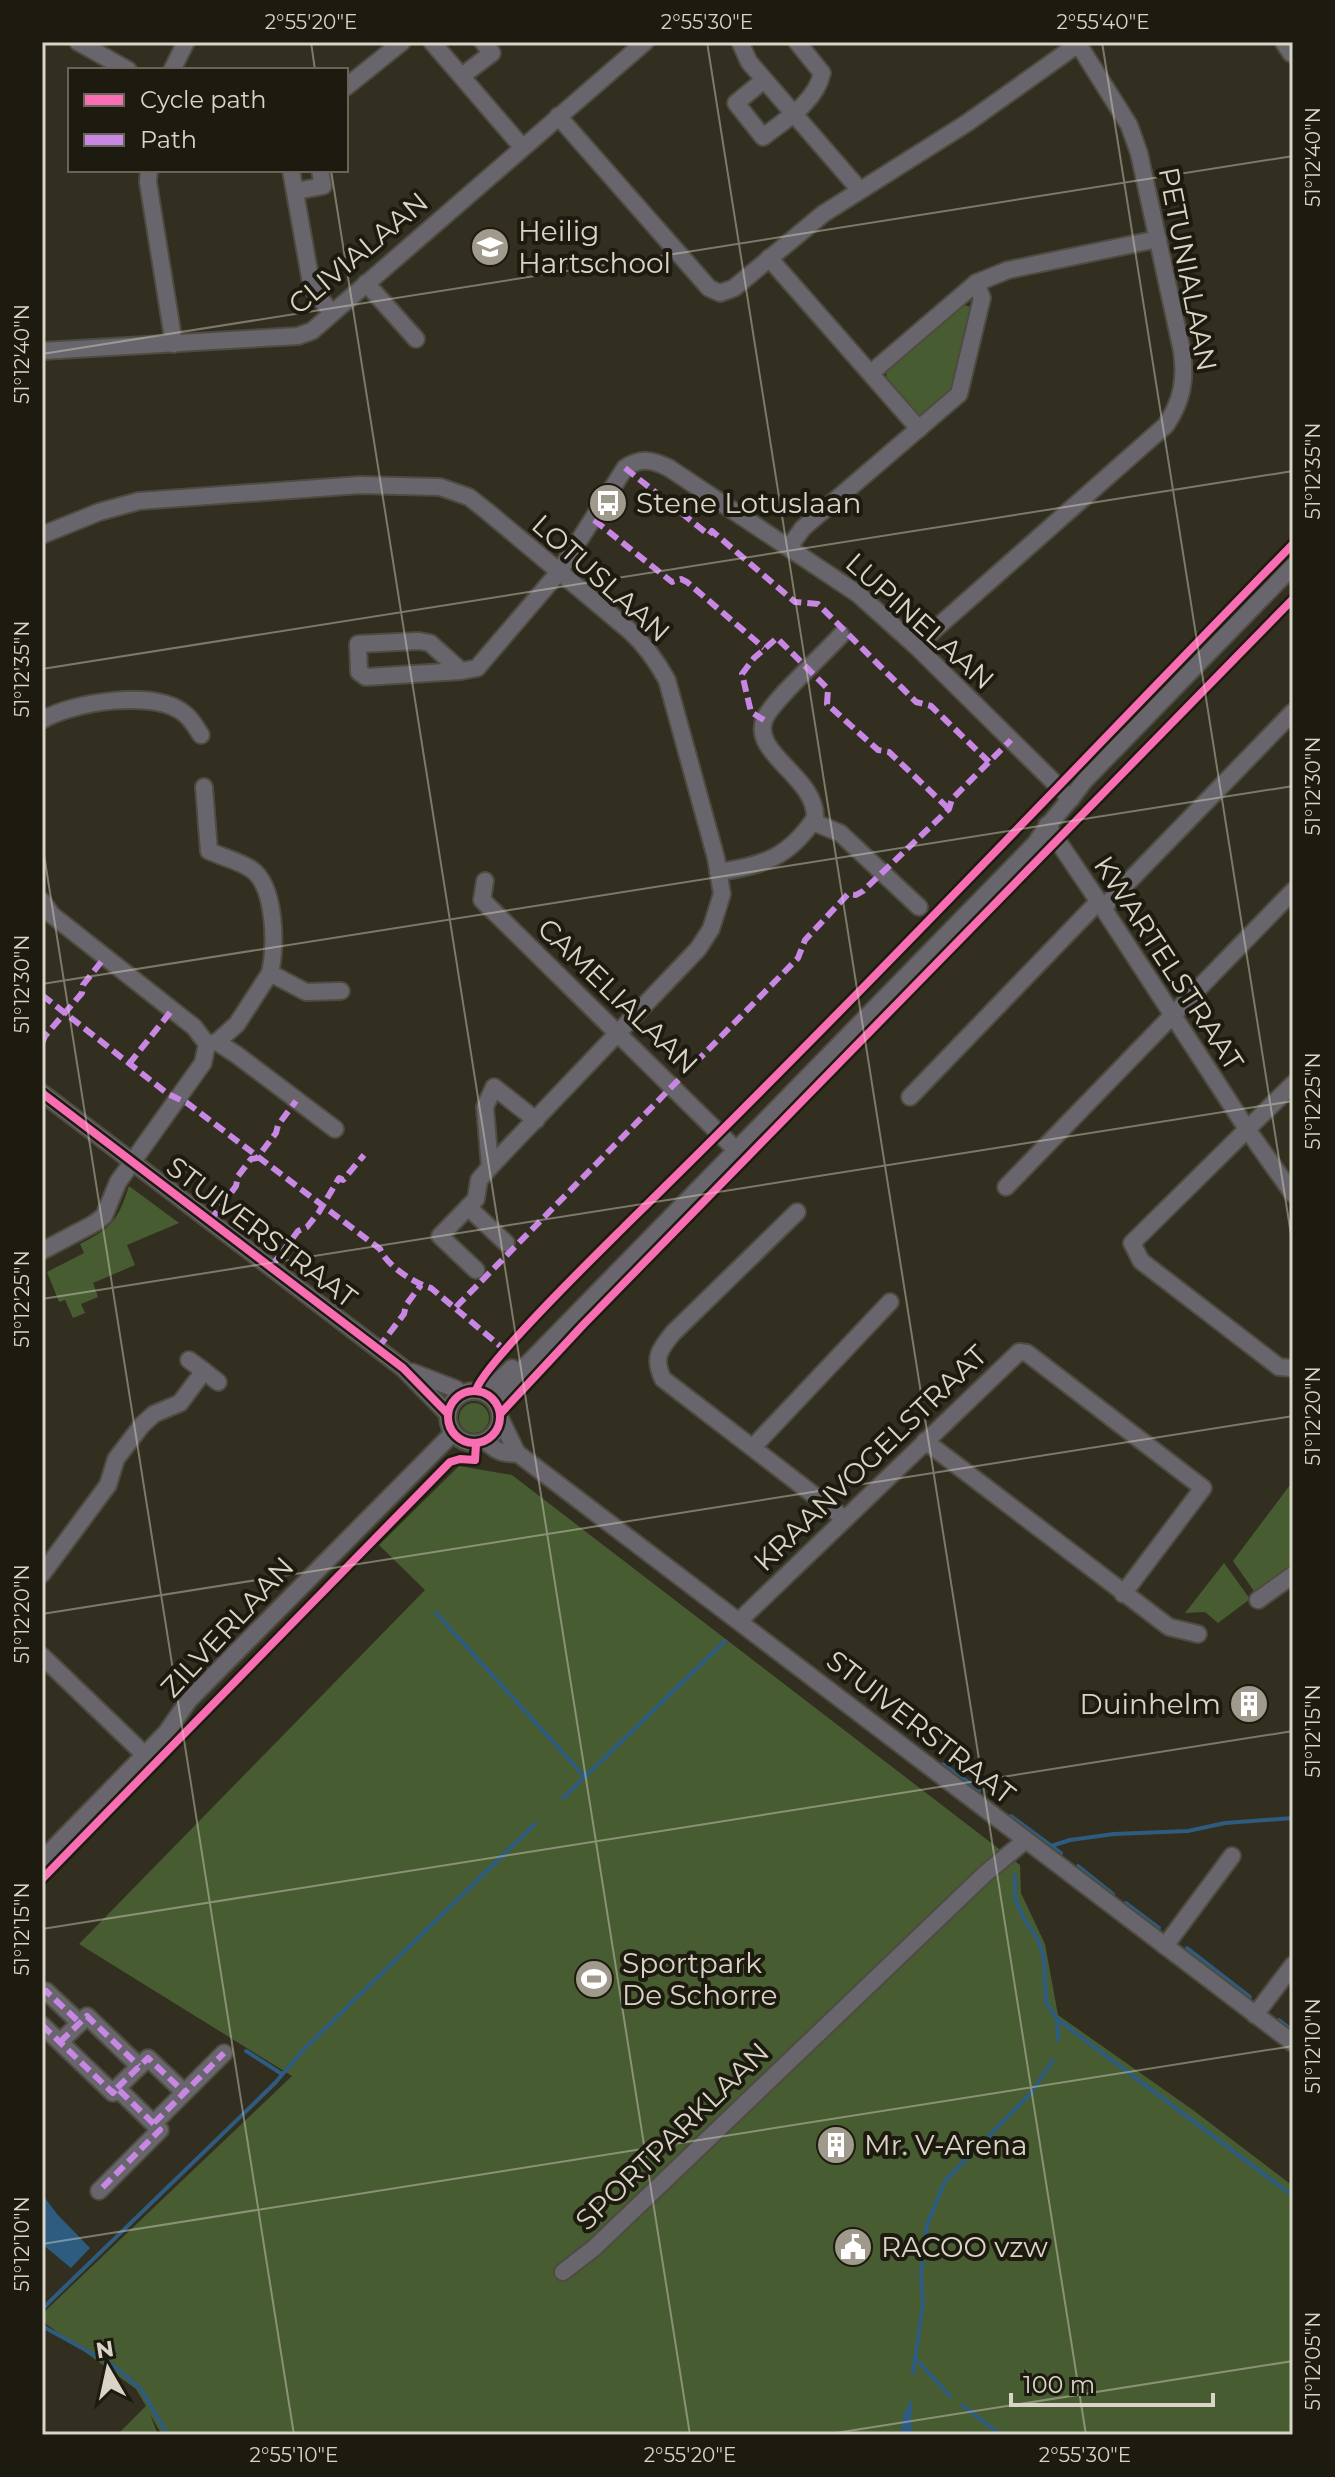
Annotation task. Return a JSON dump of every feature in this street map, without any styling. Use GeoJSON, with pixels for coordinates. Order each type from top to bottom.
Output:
{"type":"FeatureCollection","features":[{"type":"Feature","properties":{"kind":"main road"},"geometry":{"type":"LineString","coordinates":[[1287,42],[1293,51]]}},
{"type":"Feature","properties":{"kind":"street"},"geometry":{"type":"LineString","coordinates":[[78,42],[124,68]]}},
{"type":"Feature","properties":{"kind":"street"},"geometry":{"type":"LineString","coordinates":[[173,68],[186,42]]}},
{"type":"Feature","properties":{"kind":"street"},"geometry":{"type":"LineString","coordinates":[[348,85],[402,42]]}},
{"type":"Feature","properties":{"kind":"street"},"geometry":{"type":"LineString","coordinates":[[432,42],[522,147]]}},
{"type":"Feature","properties":{"kind":"street"},"geometry":{"type":"LineString","coordinates":[[462,76],[492,53],[483,42]]}},
{"type":"Feature","properties":{"kind":"street","name":"CLIVIALAAN"},"geometry":{"type":"LineString","coordinates":[[42,351],[298,336],[312,331],[645,42]]}},
{"type":"Feature","properties":{"kind":"street"},"geometry":{"type":"LineString","coordinates":[[740,42],[749,62],[859,189]]}},
{"type":"Feature","properties":{"kind":"street"},"geometry":{"type":"LineString","coordinates":[[764,80],[736,103],[763,137],[793,115],[819,87],[822,73],[797,42]]}},
{"type":"Feature","properties":{"kind":"street"},"geometry":{"type":"LineString","coordinates":[[558,116],[709,288],[720,293],[734,288],[823,214],[967,123],[1077,43]]}},
{"type":"Feature","properties":{"kind":"street","name":"PETUNIALAAN"},"geometry":{"type":"LineString","coordinates":[[916,646],[1166,425],[1176,410],[1183,390],[1185,369],[1139,153],[1129,125],[1077,43]]}},
{"type":"Feature","properties":{"kind":"street"},"geometry":{"type":"LineString","coordinates":[[149,172],[174,344]]}},
{"type":"Feature","properties":{"kind":"street"},"geometry":{"type":"LineString","coordinates":[[291,172],[312,288],[331,312]]}},
{"type":"Feature","properties":{"kind":"street"},"geometry":{"type":"LineString","coordinates":[[296,191],[323,186],[320,172]]}},
{"type":"Feature","properties":{"kind":"street"},"geometry":{"type":"LineString","coordinates":[[871,373],[976,283],[1008,270],[1158,239]]}},
{"type":"Feature","properties":{"kind":"street"},"geometry":{"type":"LineString","coordinates":[[769,258],[919,429]]}},
{"type":"Feature","properties":{"kind":"street"},"geometry":{"type":"LineString","coordinates":[[366,283],[416,339]]}},
{"type":"Feature","properties":{"kind":"street"},"geometry":{"type":"LineString","coordinates":[[789,547],[803,528],[959,394],[982,298],[976,283]]}},
{"type":"Feature","properties":{"kind":"street","name":"LUPINELAAN"},"geometry":{"type":"LineString","coordinates":[[559,572],[618,478],[635,461],[653,460],[858,594],[916,646],[1071,799]]}},
{"type":"Feature","properties":{"kind":"street","name":"LOTUSLAAN"},"geometry":{"type":"LineString","coordinates":[[42,535],[99,512],[139,501],[360,485],[440,487],[469,497],[630,631],[657,661],[667,680],[722,894],[706,939],[490,1167],[479,1180],[476,1199],[440,1236],[476,1270]]}},
{"type":"Feature","properties":{"kind":"street"},"geometry":{"type":"LineString","coordinates":[[494,1406],[476,1391],[461,1394],[452,1402],[448,1414],[453,1433],[469,1443],[486,1441],[494,1435],[494,1406],[508,1384],[1036,843],[1084,781],[1293,566]]}},
{"type":"Feature","properties":{"kind":"street"},"geometry":{"type":"LineString","coordinates":[[461,671],[430,643],[358,644],[359,672],[366,677],[461,671],[477,668],[559,572]]}},
{"type":"Feature","properties":{"kind":"street"},"geometry":{"type":"LineString","coordinates":[[1071,799],[1093,783],[1293,578]]}},
{"type":"Feature","properties":{"kind":"street"},"geometry":{"type":"LineString","coordinates":[[718,872],[760,865],[775,858],[798,840],[813,822],[816,813],[806,788],[771,751],[761,729],[769,711],[841,635]]}},
{"type":"Feature","properties":{"kind":"street"},"geometry":{"type":"LineString","coordinates":[[42,720],[74,706],[155,700],[186,714],[201,735]]}},
{"type":"Feature","properties":{"kind":"street"},"geometry":{"type":"LineString","coordinates":[[910,1097],[1293,712]]}},
{"type":"Feature","properties":{"kind":"street"},"geometry":{"type":"LineString","coordinates":[[42,1251],[104,1216],[118,1182],[203,1063],[212,1043],[237,1024],[270,973],[274,946],[272,913],[263,883],[251,869],[209,851],[204,787]]}},
{"type":"Feature","properties":{"kind":"street"},"geometry":{"type":"LineString","coordinates":[[813,822],[840,833],[919,907]]}},
{"type":"Feature","properties":{"kind":"street"},"geometry":{"type":"LineString","coordinates":[[494,1406],[730,1144],[1030,836],[1047,825]]}},
{"type":"Feature","properties":{"kind":"street","name":"KWARTELSTRAAT"},"geometry":{"type":"LineString","coordinates":[[1047,825],[1293,1194]]}},
{"type":"Feature","properties":{"kind":"street","name":"CAMELIALAAN"},"geometry":{"type":"LineString","coordinates":[[485,881],[482,900],[730,1144]]}},
{"type":"Feature","properties":{"kind":"street"},"geometry":{"type":"LineString","coordinates":[[1006,1187],[1293,891]]}},
{"type":"Feature","properties":{"kind":"street"},"geometry":{"type":"LineString","coordinates":[[42,901],[52,915],[212,1043],[237,1055],[335,1129]]}},
{"type":"Feature","properties":{"kind":"street"},"geometry":{"type":"LineString","coordinates":[[270,973],[306,992],[341,991]]}},
{"type":"Feature","properties":{"kind":"street"},"geometry":{"type":"LineString","coordinates":[[1293,1084],[1132,1243],[1141,1261],[1279,1367],[1293,1368]]}},
{"type":"Feature","properties":{"kind":"street"},"geometry":{"type":"LineString","coordinates":[[490,1167],[485,1107],[494,1087],[536,1120]]}},
{"type":"Feature","properties":{"kind":"street","name":"STUIVERSTRAAT"},"geometry":{"type":"LineString","coordinates":[[42,1093],[403,1368],[448,1414]]}},
{"type":"Feature","properties":{"kind":"street"},"geometry":{"type":"LineString","coordinates":[[468,1207],[506,1243]]}},
{"type":"Feature","properties":{"kind":"street"},"geometry":{"type":"LineString","coordinates":[[797,1212],[658,1352],[657,1366],[663,1379],[845,1519]]}},
{"type":"Feature","properties":{"kind":"street"},"geometry":{"type":"LineString","coordinates":[[754,1446],[890,1302]]}},
{"type":"Feature","properties":{"kind":"street","name":"KRAANVOGELSTRAAT"},"geometry":{"type":"LineString","coordinates":[[740,1620],[1019,1352],[1027,1353],[1203,1488],[1123,1594]]}},
{"type":"Feature","properties":{"kind":"street"},"geometry":{"type":"LineString","coordinates":[[189,1360],[218,1382]]}},
{"type":"Feature","properties":{"kind":"street","name":"STUIVERSTRAAT"},"geometry":{"type":"LineString","coordinates":[[403,1368],[456,1389],[461,1394]]}},
{"type":"Feature","properties":{"kind":"street"},"geometry":{"type":"LineString","coordinates":[[42,1574],[108,1485],[116,1459],[142,1425],[154,1414],[180,1403],[204,1371]]}},
{"type":"Feature","properties":{"kind":"street","name":"STUIVERSTRAAT"},"geometry":{"type":"LineString","coordinates":[[494,1406],[517,1453],[1293,2043]]}},
{"type":"Feature","properties":{"kind":"street","name":"ZILVERLAAN"},"geometry":{"type":"LineString","coordinates":[[42,1860],[166,1733],[189,1700],[453,1433]]}},
{"type":"Feature","properties":{"kind":"street","name":"STUIVERSTRAAT"},"geometry":{"type":"LineString","coordinates":[[486,1441],[507,1454],[517,1453]]}},
{"type":"Feature","properties":{"kind":"street"},"geometry":{"type":"LineString","coordinates":[[925,1441],[1169,1627],[1198,1634]]}},
{"type":"Feature","properties":{"kind":"street"},"geometry":{"type":"LineString","coordinates":[[1258,1600],[1293,1575]]}},
{"type":"Feature","properties":{"kind":"street"},"geometry":{"type":"LineString","coordinates":[[42,1656],[145,1755]]}},
{"type":"Feature","properties":{"kind":"street","name":"SPORTPARKLAAN"},"geometry":{"type":"LineString","coordinates":[[563,2272],[594,2248],[986,1873],[1026,1840]]}},
{"type":"Feature","properties":{"kind":"street"},"geometry":{"type":"LineString","coordinates":[[1165,1946],[1232,1856]]}},
{"type":"Feature","properties":{"kind":"street"},"geometry":{"type":"LineString","coordinates":[[1255,2015],[1293,1965]]}},
{"type":"Feature","properties":{"kind":"street"},"geometry":{"type":"LineString","coordinates":[[42,1995],[46,1991],[80,2023]]}},
{"type":"Feature","properties":{"kind":"street"},"geometry":{"type":"LineString","coordinates":[[60,2042],[87,2016],[139,2066]]}},
{"type":"Feature","properties":{"kind":"street"},"geometry":{"type":"LineString","coordinates":[[42,2025],[113,2093],[148,2058],[184,2092]]}},
{"type":"Feature","properties":{"kind":"street"},"geometry":{"type":"LineString","coordinates":[[154,2123],[224,2053]]}},
{"type":"Feature","properties":{"kind":"street"},"geometry":{"type":"LineString","coordinates":[[99,2191],[160,2130],[117,2088]]}},
{"type":"Feature","properties":{"kind":"green space"},"geometry":{"type":"Polygon","coordinates":[[[960,305],[969,306],[971,310],[953,389],[921,417],[887,381],[886,371],[960,305]]]}},
{"type":"Feature","properties":{"kind":"green space"},"geometry":{"type":"Polygon","coordinates":[[[129,1186],[179,1223],[127,1245],[135,1265],[93,1283],[98,1297],[81,1304],[85,1313],[73,1318],[65,1300],[59,1302],[47,1272],[84,1253],[80,1244],[107,1228],[121,1207],[129,1186]]]}},
{"type":"Feature","properties":{"kind":"green space"},"geometry":{"type":"Polygon","coordinates":[[[474,1403],[480,1404],[488,1412],[488,1424],[480,1432],[474,1433],[468,1432],[460,1424],[459,1418],[460,1412],[468,1404],[474,1403]]]}},
{"type":"Feature","properties":{"kind":"green space","name":"Sportpark De Schorre"},"geometry":{"type":"Polygon","coordinates":[[[459,1466],[512,1475],[1020,1865],[1021,1893],[1045,1944],[1058,2015],[1193,2110],[1293,2186],[1293,2435],[162,2435],[150,2414],[158,2435],[117,2435],[146,2406],[136,2389],[42,2321],[42,2314],[292,2076],[79,1944],[425,1590],[379,1545],[459,1466]]]}},
{"type":"Feature","properties":{"kind":"green space"},"geometry":{"type":"Polygon","coordinates":[[[1293,1481],[1293,1569],[1256,1594],[1233,1561],[1293,1481]]]}},
{"type":"Feature","properties":{"kind":"green space"},"geometry":{"type":"Polygon","coordinates":[[[1224,1563],[1250,1599],[1218,1623],[1205,1612],[1185,1613],[1224,1563]]]}},
{"type":"Feature","properties":{"kind":"water"},"geometry":{"type":"Polygon","coordinates":[[[42,2194],[90,2248],[71,2268],[42,2244],[42,2194]]]}},
{"type":"Feature","properties":{"kind":"water"},"geometry":{"type":"Polygon","coordinates":[[[908,2408],[911,2410],[912,2435],[900,2435],[904,2411],[908,2408]]]}},
{"type":"Feature","properties":{"kind":"waterway"},"geometry":{"type":"LineString","coordinates":[[436,1613],[585,1777]]}},
{"type":"Feature","properties":{"kind":"waterway"},"geometry":{"type":"LineString","coordinates":[[563,1798],[725,1641]]}},
{"type":"Feature","properties":{"kind":"waterway"},"geometry":{"type":"LineString","coordinates":[[943,1764],[979,1790]]}},
{"type":"Feature","properties":{"kind":"waterway"},"geometry":{"type":"LineString","coordinates":[[1011,1816],[1061,1853]]}},
{"type":"Feature","properties":{"kind":"waterway"},"geometry":{"type":"LineString","coordinates":[[1048,1847],[1070,1840],[1114,1834],[1188,1831],[1225,1823],[1293,1818]]}},
{"type":"Feature","properties":{"kind":"waterway"},"geometry":{"type":"LineString","coordinates":[[42,2309],[535,1824]]}},
{"type":"Feature","properties":{"kind":"waterway"},"geometry":{"type":"LineString","coordinates":[[1078,1866],[1113,1894]]}},
{"type":"Feature","properties":{"kind":"waterway"},"geometry":{"type":"LineString","coordinates":[[1015,1875],[1015,1898],[1038,1940],[1044,1958],[1046,2002],[1057,2019],[1058,2040]]}},
{"type":"Feature","properties":{"kind":"waterway"},"geometry":{"type":"LineString","coordinates":[[1126,1903],[1159,1928]]}},
{"type":"Feature","properties":{"kind":"waterway"},"geometry":{"type":"LineString","coordinates":[[1187,1948],[1250,1997]]}},
{"type":"Feature","properties":{"kind":"waterway"},"geometry":{"type":"LineString","coordinates":[[1057,2019],[1293,2196]]}},
{"type":"Feature","properties":{"kind":"waterway"},"geometry":{"type":"LineString","coordinates":[[1279,2020],[1293,2031]]}},
{"type":"Feature","properties":{"kind":"waterway"},"geometry":{"type":"LineString","coordinates":[[246,2051],[282,2074]]}},
{"type":"Feature","properties":{"kind":"waterway"},"geometry":{"type":"LineString","coordinates":[[913,2373],[923,2303],[921,2274],[927,2225],[945,2181],[1031,2093],[1053,2060]]}},
{"type":"Feature","properties":{"kind":"waterway"},"geometry":{"type":"LineString","coordinates":[[42,2326],[111,2364],[141,2389],[168,2435]]}},
{"type":"Feature","properties":{"kind":"waterway"},"geometry":{"type":"LineString","coordinates":[[915,2358],[950,2396]]}},
{"type":"Feature","properties":{"kind":"waterway"},"geometry":{"type":"LineString","coordinates":[[910,2403],[910,2413]]}},
{"type":"Feature","properties":{"kind":"waterway"},"geometry":{"type":"LineString","coordinates":[[962,2405],[1001,2435]]}},
{"type":"Feature","properties":{"kind":"marked path"},"geometry":{"type":"LineString","coordinates":[[625,468],[709,535],[712,531],[795,602],[818,604],[916,702],[931,706],[989,762]]}},
{"type":"Feature","properties":{"kind":"marked path"},"geometry":{"type":"LineString","coordinates":[[594,520],[672,582],[681,579],[687,582],[764,648]]}},
{"type":"Feature","properties":{"kind":"marked path"},"geometry":{"type":"LineString","coordinates":[[764,720],[751,712],[742,674],[754,658],[777,638],[828,689],[827,704],[878,750],[889,752],[949,809]]}},
{"type":"Feature","properties":{"kind":"marked path"},"geometry":{"type":"LineString","coordinates":[[456,1307],[798,958],[805,940],[848,894],[856,895],[863,891],[949,809],[952,799],[1011,740]]}},
{"type":"Feature","properties":{"kind":"marked path"},"geometry":{"type":"LineString","coordinates":[[42,1043],[82,993],[83,985],[105,957]]}},
{"type":"Feature","properties":{"kind":"marked path"},"geometry":{"type":"LineString","coordinates":[[42,995],[168,1094],[187,1103],[380,1249],[402,1273],[431,1288],[505,1350]]}},
{"type":"Feature","properties":{"kind":"marked path"},"geometry":{"type":"LineString","coordinates":[[129,1064],[172,1010]]}},
{"type":"Feature","properties":{"kind":"marked path"},"geometry":{"type":"LineString","coordinates":[[210,1221],[236,1186],[238,1176],[251,1159],[257,1158],[296,1101]]}},
{"type":"Feature","properties":{"kind":"marked path"},"geometry":{"type":"LineString","coordinates":[[271,1267],[298,1231],[307,1227],[319,1212],[339,1178],[343,1180],[364,1155]]}},
{"type":"Feature","properties":{"kind":"marked path"},"geometry":{"type":"LineString","coordinates":[[378,1348],[421,1285]]}},
{"type":"Feature","properties":{"kind":"marked path"},"geometry":{"type":"LineString","coordinates":[[42,1995],[46,1991],[80,2023]]}},
{"type":"Feature","properties":{"kind":"marked path"},"geometry":{"type":"LineString","coordinates":[[60,2042],[87,2016],[139,2066]]}},
{"type":"Feature","properties":{"kind":"marked path"},"geometry":{"type":"LineString","coordinates":[[42,2025],[113,2093],[117,2088],[160,2130],[99,2191]]}},
{"type":"Feature","properties":{"kind":"marked path"},"geometry":{"type":"LineString","coordinates":[[154,2123],[224,2053]]}},
{"type":"Feature","properties":{"kind":"marked path"},"geometry":{"type":"LineString","coordinates":[[117,2088],[148,2058],[184,2092]]}},
{"type":"Feature","properties":{"kind":"cycle path"},"geometry":{"type":"LineString","coordinates":[[476,1391],[497,1359],[543,1309],[878,973],[1293,544]]}},
{"type":"Feature","properties":{"kind":"cycle path"},"geometry":{"type":"LineString","coordinates":[[501,1413],[583,1325],[1293,599]]}},
{"type":"Feature","properties":{"kind":"cycle path"},"geometry":{"type":"LineString","coordinates":[[42,1093],[403,1368],[448,1414]]}},
{"type":"Feature","properties":{"kind":"cycle path"},"geometry":{"type":"LineString","coordinates":[[474,1391],[493,1398],[500,1417],[493,1436],[474,1443],[455,1436],[448,1417],[455,1398],[474,1391]]}},
{"type":"Feature","properties":{"kind":"cycle path"},"geometry":{"type":"LineString","coordinates":[[42,1879],[450,1462],[475,1460],[476,1444]]}},
{"type":"Feature","properties":{"kind":"place","name":"Heilig Hartschool"},"geometry":{"type":"Point","coordinates":[490,247]}},
{"type":"Feature","properties":{"kind":"place","name":"Stene Lotuslaan"},"geometry":{"type":"Point","coordinates":[608,503]}},
{"type":"Feature","properties":{"kind":"place","name":"Duinhelm"},"geometry":{"type":"Point","coordinates":[1249,1704]}},
{"type":"Feature","properties":{"kind":"place","name":"Sportpark De Schorre"},"geometry":{"type":"Point","coordinates":[594,1979]}},
{"type":"Feature","properties":{"kind":"place","name":"Mr. V-Arena"},"geometry":{"type":"Point","coordinates":[836,2145]}},
{"type":"Feature","properties":{"kind":"place","name":"RACOO vzw"},"geometry":{"type":"Point","coordinates":[853,2247]}}]}
